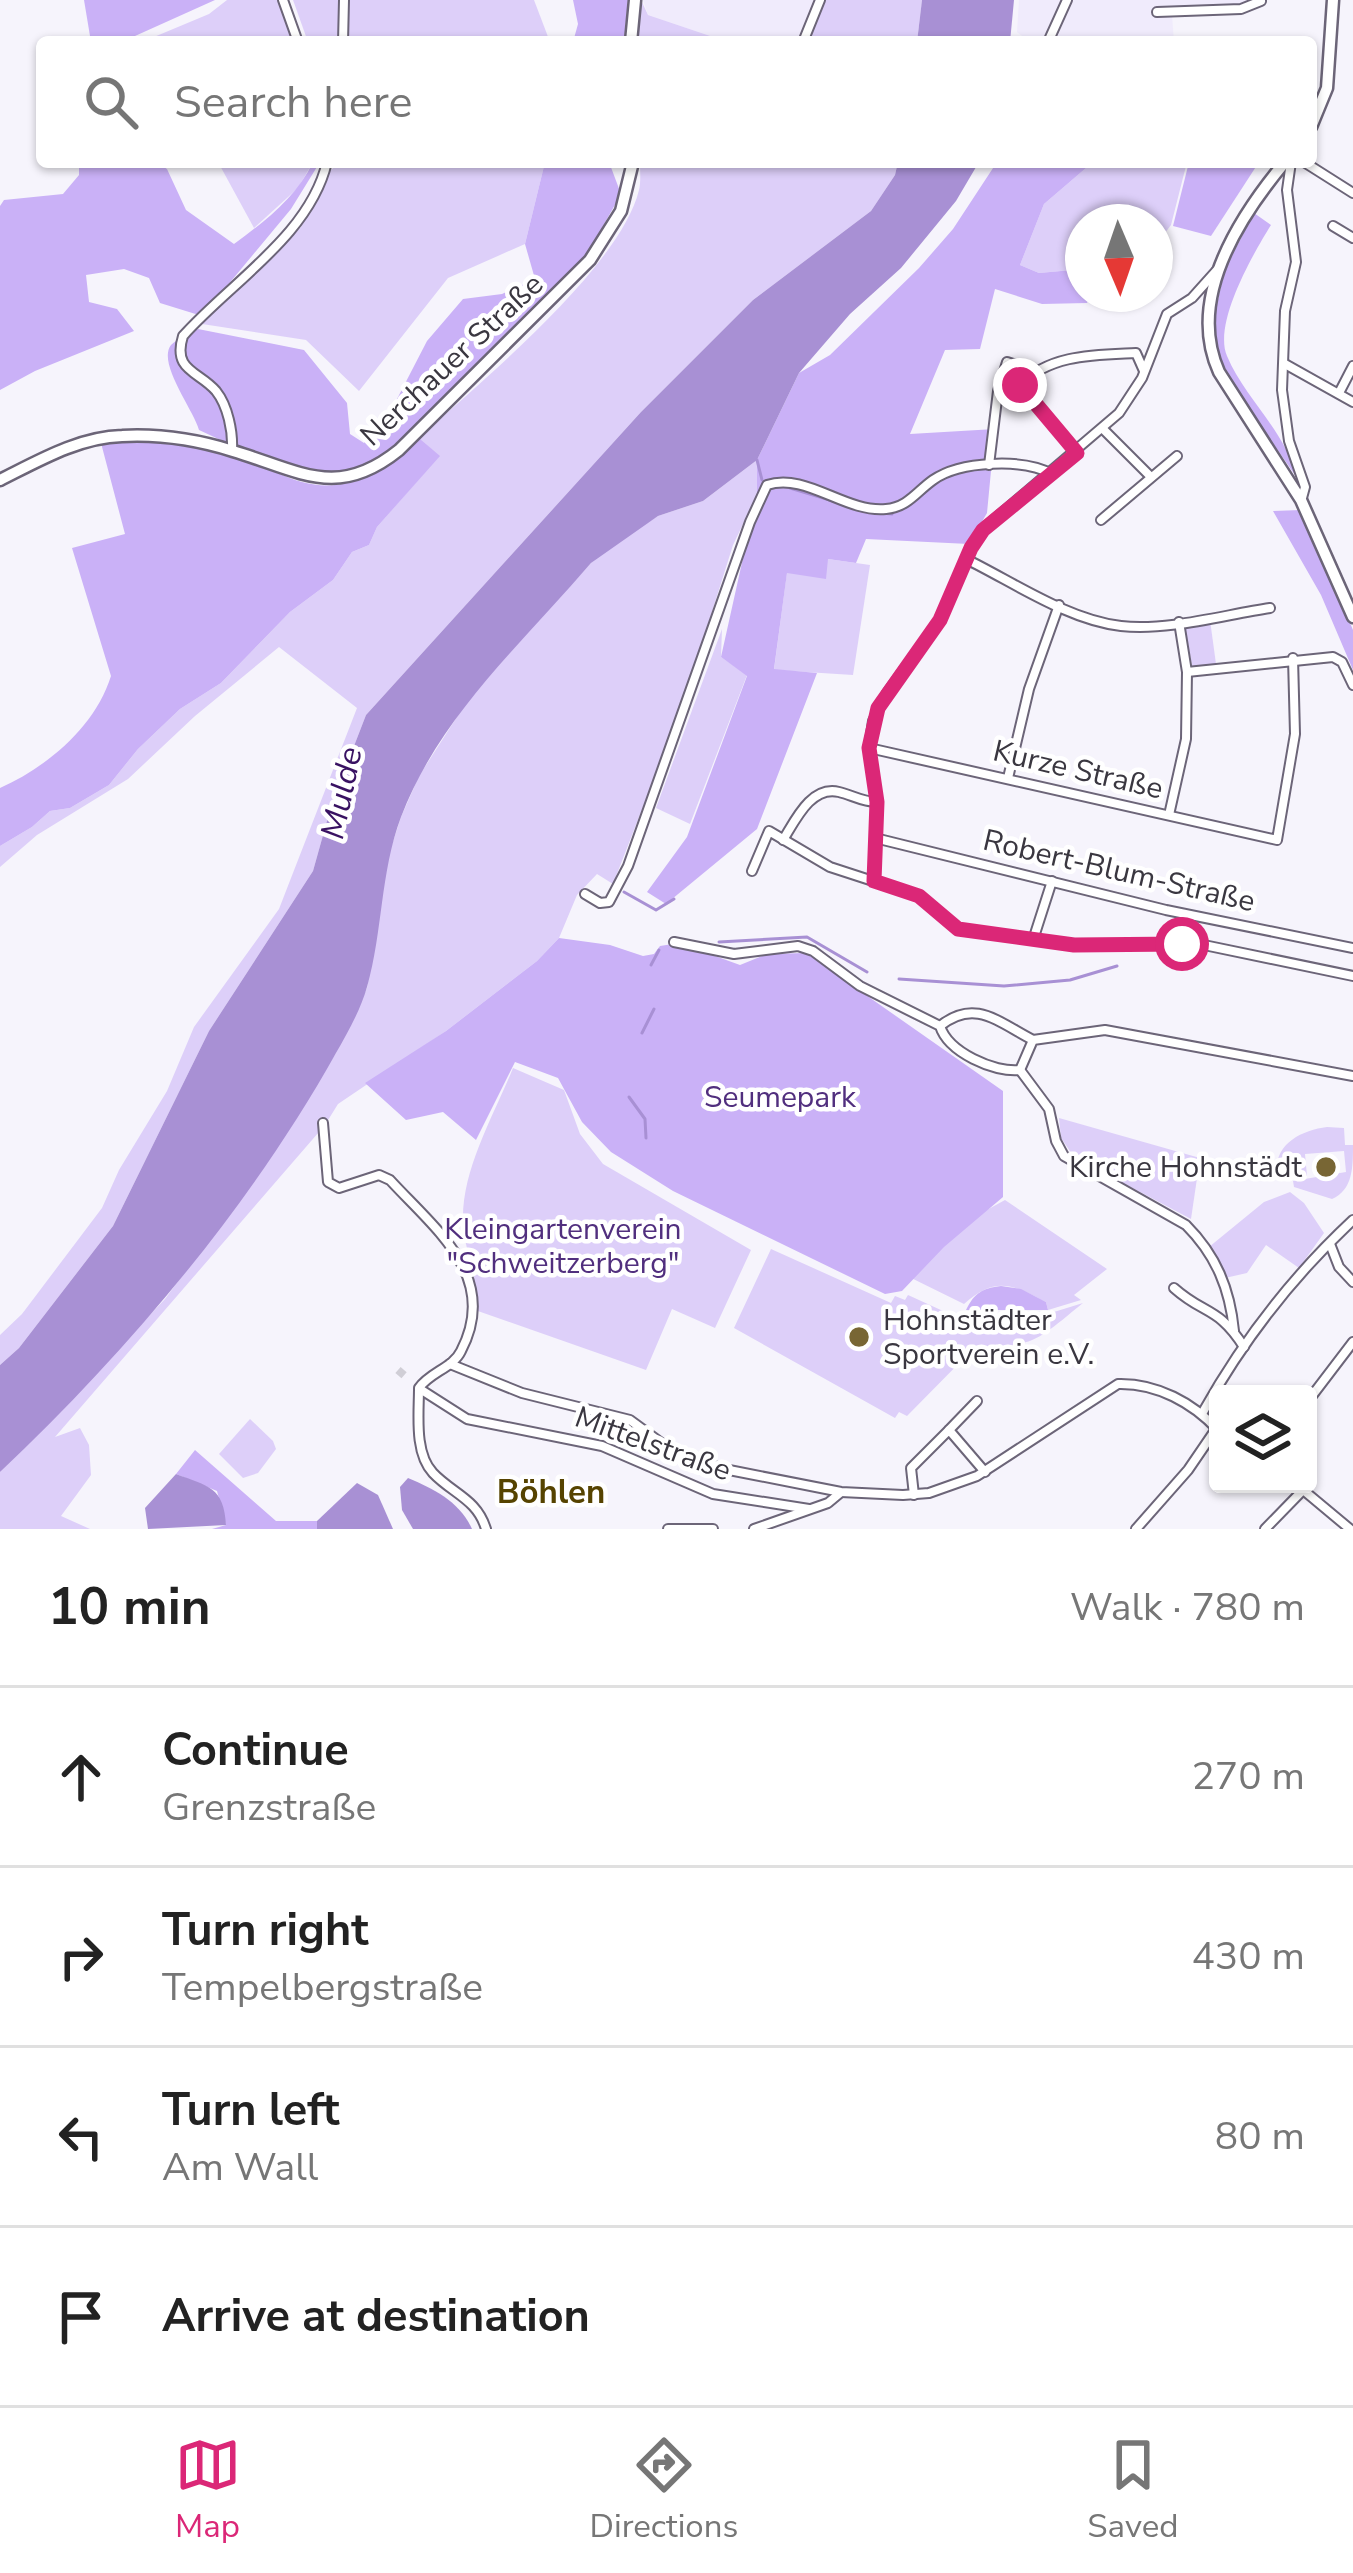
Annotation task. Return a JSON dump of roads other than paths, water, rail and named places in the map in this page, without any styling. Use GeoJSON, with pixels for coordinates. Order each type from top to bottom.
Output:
{"type":"FeatureCollection","features":[{"type":"Feature","properties":{"kind":"main road"},"geometry":{"type":"LineString","coordinates":[[632,36],[635,0]]}},
{"type":"Feature","properties":{"kind":"main road"},"geometry":{"type":"LineString","coordinates":[[1317,112],[1327,88],[1333,0]]}},
{"type":"Feature","properties":{"kind":"main road","name":"Nerchauer Straße"},"geometry":{"type":"LineString","coordinates":[[0,480],[66,448],[114,436],[173,439],[232,450],[320,478],[357,475],[386,461],[590,260],[620,211],[631,168]]}},
{"type":"Feature","properties":{"kind":"main road"},"geometry":{"type":"LineString","coordinates":[[1283,168],[1240,222],[1221,266],[1208,321],[1208,345],[1234,398],[1301,500],[1353,617]]}},
{"type":"Feature","properties":{"kind":"street"},"geometry":{"type":"LineString","coordinates":[[283,0],[296,36]]}},
{"type":"Feature","properties":{"kind":"street"},"geometry":{"type":"LineString","coordinates":[[343,36],[344,0]]}},
{"type":"Feature","properties":{"kind":"street"},"geometry":{"type":"LineString","coordinates":[[805,36],[820,0]]}},
{"type":"Feature","properties":{"kind":"street"},"geometry":{"type":"LineString","coordinates":[[1051,36],[1067,0]]}},
{"type":"Feature","properties":{"kind":"street"},"geometry":{"type":"LineString","coordinates":[[1157,12],[1241,9],[1274,0]]}},
{"type":"Feature","properties":{"kind":"street"},"geometry":{"type":"LineString","coordinates":[[232,450],[232,432],[215,391],[184,366],[179,348],[183,336],[292,225],[312,198],[324,168]]}},
{"type":"Feature","properties":{"kind":"street"},"geometry":{"type":"LineString","coordinates":[[1288,168],[1296,262],[1286,311],[1283,404],[1288,441],[1305,487],[1301,500]]}},
{"type":"Feature","properties":{"kind":"street"},"geometry":{"type":"LineString","coordinates":[[1313,168],[1353,193]]}},
{"type":"Feature","properties":{"kind":"street"},"geometry":{"type":"LineString","coordinates":[[1333,226],[1353,238]]}},
{"type":"Feature","properties":{"kind":"street"},"geometry":{"type":"LineString","coordinates":[[874,881],[877,802],[869,748],[878,708],[940,620],[966,559],[989,523],[1103,429],[1132,396],[1166,314],[1192,298],[1221,266]]}},
{"type":"Feature","properties":{"kind":"street"},"geometry":{"type":"LineString","coordinates":[[1077,453],[1020,385],[1050,362],[1133,353],[1138,354],[1145,372]]}},
{"type":"Feature","properties":{"kind":"street"},"geometry":{"type":"LineString","coordinates":[[989,465],[998,392],[1007,362],[1034,371]]}},
{"type":"Feature","properties":{"kind":"street"},"geometry":{"type":"LineString","coordinates":[[1285,364],[1353,402]]}},
{"type":"Feature","properties":{"kind":"street"},"geometry":{"type":"LineString","coordinates":[[1339,393],[1353,366]]}},
{"type":"Feature","properties":{"kind":"street"},"geometry":{"type":"LineString","coordinates":[[1103,429],[1151,477]]}},
{"type":"Feature","properties":{"kind":"street"},"geometry":{"type":"LineString","coordinates":[[1101,520],[1177,457]]}},
{"type":"Feature","properties":{"kind":"street"},"geometry":{"type":"LineString","coordinates":[[585,894],[605,905],[628,866],[767,485],[787,482],[860,506],[890,509],[911,501],[940,476],[989,465],[1023,463],[1052,474]]}},
{"type":"Feature","properties":{"kind":"street"},"geometry":{"type":"LineString","coordinates":[[966,559],[1060,605],[1114,625],[1178,622],[1270,608]]}},
{"type":"Feature","properties":{"kind":"street"},"geometry":{"type":"LineString","coordinates":[[1008,778],[1029,689],[1060,605]]}},
{"type":"Feature","properties":{"kind":"street"},"geometry":{"type":"LineString","coordinates":[[1169,815],[1186,739],[1186,672],[1178,622]]}},
{"type":"Feature","properties":{"kind":"street"},"geometry":{"type":"LineString","coordinates":[[1186,672],[1333,657],[1342,662],[1353,686]]}},
{"type":"Feature","properties":{"kind":"street","name":"Kurze Straße"},"geometry":{"type":"LineString","coordinates":[[869,748],[1277,840],[1295,734],[1293,658]]}},
{"type":"Feature","properties":{"kind":"street"},"geometry":{"type":"LineString","coordinates":[[783,840],[811,799],[829,791],[877,802]]}},
{"type":"Feature","properties":{"kind":"street"},"geometry":{"type":"LineString","coordinates":[[752,871],[769,831],[830,867],[919,896],[958,929],[1089,945],[1204,945],[1353,976]]}},
{"type":"Feature","properties":{"kind":"street","name":"Robert-Blum-Straße"},"geometry":{"type":"LineString","coordinates":[[875,838],[1166,910],[1353,948]]}},
{"type":"Feature","properties":{"kind":"street"},"geometry":{"type":"LineString","coordinates":[[1033,940],[1052,881]]}},
{"type":"Feature","properties":{"kind":"street"},"geometry":{"type":"LineString","coordinates":[[674,942],[734,954],[798,946],[813,951],[860,986],[940,1026],[944,1038],[982,1063],[1020,1070]]}},
{"type":"Feature","properties":{"kind":"street"},"geometry":{"type":"LineString","coordinates":[[940,1026],[956,1013],[981,1013],[1033,1040],[1105,1030],[1353,1076]]}},
{"type":"Feature","properties":{"kind":"street"},"geometry":{"type":"LineString","coordinates":[[1020,1070],[1033,1040]]}},
{"type":"Feature","properties":{"kind":"street"},"geometry":{"type":"LineString","coordinates":[[1020,1070],[1049,1109],[1064,1156],[1198,1236],[1231,1299],[1234,1331]]}},
{"type":"Feature","properties":{"kind":"street"},"geometry":{"type":"LineString","coordinates":[[323,1123],[328,1182],[345,1187],[384,1175],[450,1245],[473,1280],[472,1313],[461,1352],[418,1388],[424,1459],[434,1473],[475,1504],[486,1529]]}},
{"type":"Feature","properties":{"kind":"street"},"geometry":{"type":"LineString","coordinates":[[1203,1412],[1244,1347],[1353,1220]]}},
{"type":"Feature","properties":{"kind":"street"},"geometry":{"type":"LineString","coordinates":[[1330,1244],[1339,1267],[1353,1282]]}},
{"type":"Feature","properties":{"kind":"street"},"geometry":{"type":"LineString","coordinates":[[1174,1288],[1188,1301],[1215,1312],[1244,1347]]}},
{"type":"Feature","properties":{"kind":"street"},"geometry":{"type":"LineString","coordinates":[[1317,1389],[1353,1342]]}},
{"type":"Feature","properties":{"kind":"street"},"geometry":{"type":"LineString","coordinates":[[450,1364],[522,1393],[630,1420],[675,1453],[701,1462],[841,1492],[914,1495],[943,1489],[985,1472],[1118,1384],[1154,1389],[1203,1412],[1209,1420]]}},
{"type":"Feature","properties":{"kind":"street","name":"Mittelstraße"},"geometry":{"type":"LineString","coordinates":[[418,1388],[467,1419],[602,1446],[713,1494],[809,1510]]}},
{"type":"Feature","properties":{"kind":"street"},"geometry":{"type":"LineString","coordinates":[[914,1495],[910,1468],[977,1401]]}},
{"type":"Feature","properties":{"kind":"street"},"geometry":{"type":"LineString","coordinates":[[949,1430],[985,1472]]}},
{"type":"Feature","properties":{"kind":"street"},"geometry":{"type":"LineString","coordinates":[[1136,1529],[1209,1441]]}},
{"type":"Feature","properties":{"kind":"street"},"geometry":{"type":"LineString","coordinates":[[754,1529],[828,1503],[841,1492]]}},
{"type":"Feature","properties":{"kind":"street"},"geometry":{"type":"LineString","coordinates":[[1265,1529],[1294,1493]]}},
{"type":"Feature","properties":{"kind":"street"},"geometry":{"type":"LineString","coordinates":[[1306,1493],[1350,1529]]}},
{"type":"Feature","properties":{"kind":"street"},"geometry":{"type":"LineString","coordinates":[[668,1529],[713,1529]]}},
{"type":"Feature","properties":{"kind":"water"},"geometry":{"type":"Polygon","coordinates":[[[922,0],[1014,0],[1011,36],[918,36],[922,0]]]}},
{"type":"Feature","properties":{"kind":"water","name":"Mulde"},"geometry":{"type":"Polygon","coordinates":[[[897,168],[975,168],[956,201],[901,268],[850,314],[799,373],[757,460],[703,501],[658,516],[591,563],[460,713],[437,746],[401,817],[364,995],[345,1038],[302,1110],[184,1275],[94,1377],[0,1472],[0,1365],[19,1348],[113,1226],[209,1031],[313,871],[332,803],[366,715],[641,412],[753,300],[871,211],[897,168]]]}},
{"type":"Feature","properties":{"kind":"water"},"geometry":{"type":"Polygon","coordinates":[[[176,1474],[218,1495],[226,1525],[148,1529],[145,1508],[176,1474]]]}},
{"type":"Feature","properties":{"kind":"water"},"geometry":{"type":"Polygon","coordinates":[[[408,1478],[453,1504],[472,1529],[413,1529],[402,1510],[400,1487],[408,1478]]]}},
{"type":"Feature","properties":{"kind":"water"},"geometry":{"type":"Polygon","coordinates":[[[357,1483],[378,1495],[393,1529],[317,1529],[317,1521],[357,1483]]]}},
{"type":"Feature","properties":{"kind":"waterway"},"geometry":{"type":"LineString","coordinates":[[757,460],[762,480]]}},
{"type":"Feature","properties":{"kind":"waterway"},"geometry":{"type":"LineString","coordinates":[[790,488],[833,501]]}},
{"type":"Feature","properties":{"kind":"waterway"},"geometry":{"type":"LineString","coordinates":[[871,512],[892,514]]}},
{"type":"Feature","properties":{"kind":"waterway"},"geometry":{"type":"LineString","coordinates":[[624,892],[656,910],[674,899]]}},
{"type":"Feature","properties":{"kind":"waterway"},"geometry":{"type":"LineString","coordinates":[[719,942],[807,937],[867,972]]}},
{"type":"Feature","properties":{"kind":"waterway"},"geometry":{"type":"LineString","coordinates":[[651,965],[659,950]]}},
{"type":"Feature","properties":{"kind":"waterway"},"geometry":{"type":"LineString","coordinates":[[899,979],[1004,986],[1070,980],[1117,966]]}},
{"type":"Feature","properties":{"kind":"waterway"},"geometry":{"type":"LineString","coordinates":[[642,1033],[654,1009]]}},
{"type":"Feature","properties":{"kind":"waterway"},"geometry":{"type":"LineString","coordinates":[[629,1097],[645,1119],[646,1138]]}},
{"type":"Feature","properties":{"kind":"tunnel"},"geometry":{"type":"LineString","coordinates":[[398,1370],[405,1376]]}},
{"type":"Feature","properties":{"kind":"place","name":"Kirche Hohnstädt"},"geometry":{"type":"Point","coordinates":[1326,1167]}},
{"type":"Feature","properties":{"kind":"place","name":"Hohnstädter Sportverein e.V."},"geometry":{"type":"Point","coordinates":[859,1337]}},
{"type":"Feature","properties":{"kind":"district","name":"Böhlen"},"geometry":{"type":"Point","coordinates":[551,1492]}},
{"type":"Feature","properties":{"kind":"park label","name":"Seumepark"},"geometry":{"type":"Point","coordinates":[780,1097]}},
{"type":"Feature","properties":{"kind":"park label","name":"Kleingartenverein \"Schweitzerberg\""},"geometry":{"type":"Point","coordinates":[563,1246]}}]}
